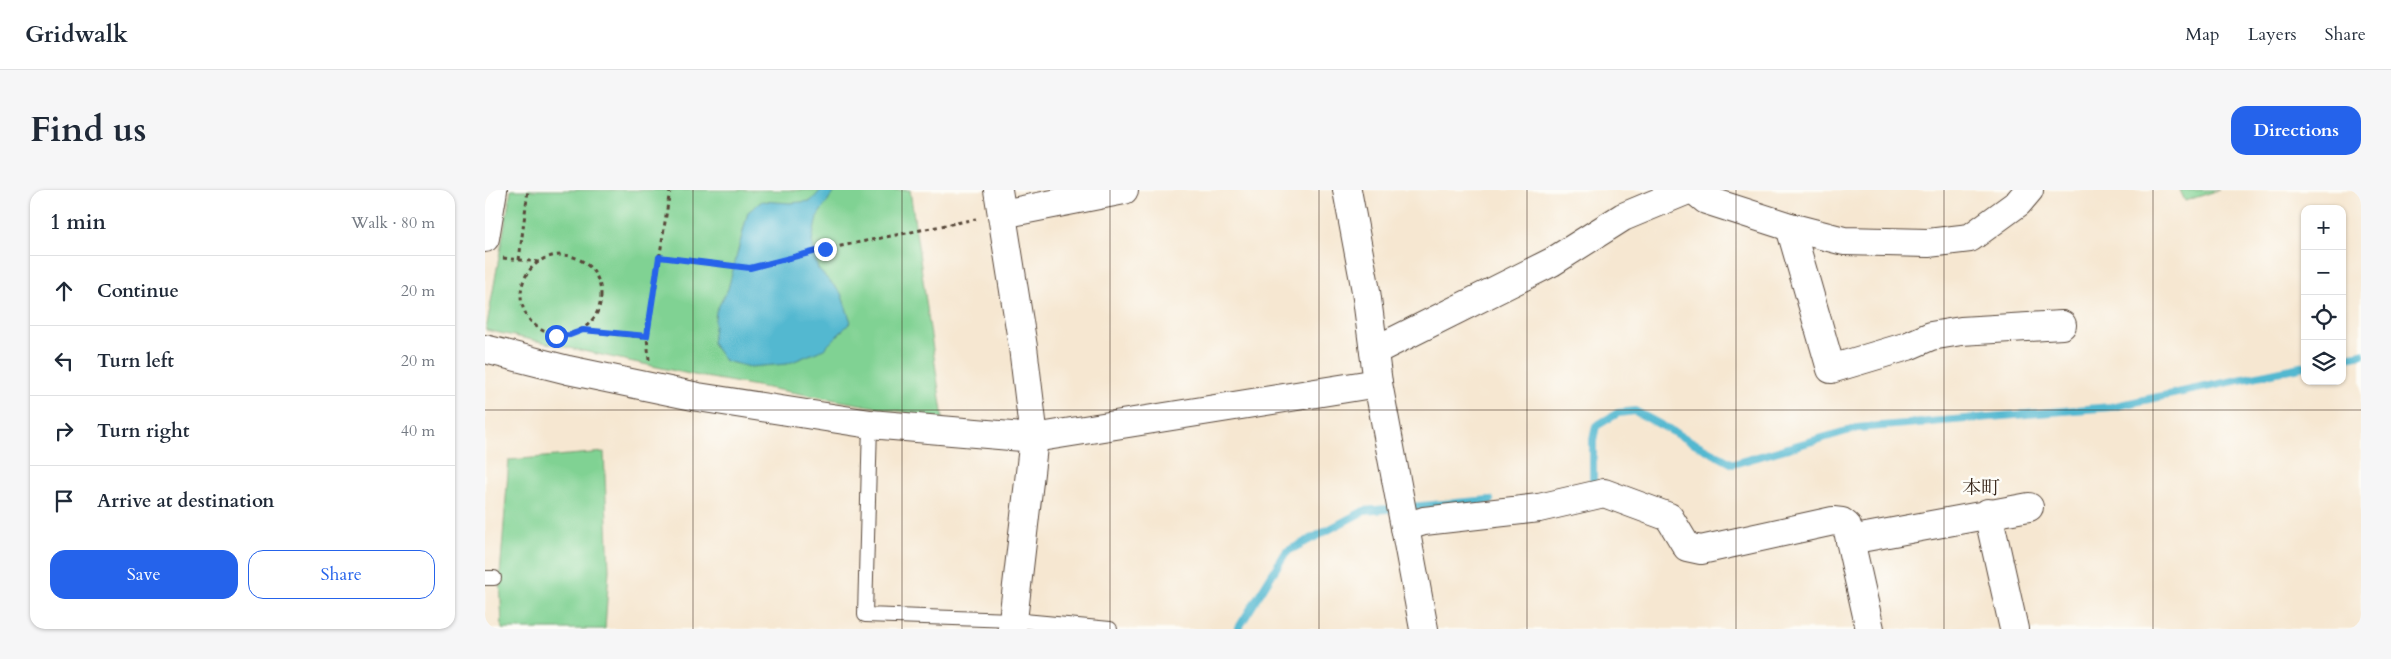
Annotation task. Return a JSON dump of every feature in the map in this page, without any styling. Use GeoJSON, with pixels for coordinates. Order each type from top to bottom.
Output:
{"type":"FeatureCollection","features":[{"type":"Feature","properties":{"kind":"street"},"geometry":{"type":"LineString","coordinates":[[493,190],[493,248]]}},
{"type":"Feature","properties":{"kind":"street"},"geometry":{"type":"LineString","coordinates":[[1013,624],[1034,438],[1023,347],[1000,202],[1124,190]]}},
{"type":"Feature","properties":{"kind":"street"},"geometry":{"type":"LineString","coordinates":[[1347,190],[1366,291],[1378,383],[1424,629]]}},
{"type":"Feature","properties":{"kind":"street"},"geometry":{"type":"LineString","coordinates":[[1374,350],[1552,262],[1623,217],[1688,190]]}},
{"type":"Feature","properties":{"kind":"street"},"geometry":{"type":"LineString","coordinates":[[1695,190],[1706,200],[1790,227],[1845,240],[1928,243],[1970,238],[2018,203],[2029,190]]}},
{"type":"Feature","properties":{"kind":"street"},"geometry":{"type":"LineString","coordinates":[[1790,227],[1831,369],[1908,346],[1931,336],[1961,331],[2062,325]]}},
{"type":"Feature","properties":{"kind":"street"},"geometry":{"type":"LineString","coordinates":[[485,349],[568,370],[653,388],[870,424],[1034,438],[1378,383]]}},
{"type":"Feature","properties":{"kind":"street"},"geometry":{"type":"LineString","coordinates":[[1404,523],[1539,508],[1604,493],[1669,517],[1687,547],[1701,550],[1833,521],[1842,522],[1847,526],[1851,540],[1870,629]]}},
{"type":"Feature","properties":{"kind":"street"},"geometry":{"type":"LineString","coordinates":[[1851,540],[1988,513],[2029,507]]}},
{"type":"Feature","properties":{"kind":"street"},"geometry":{"type":"LineString","coordinates":[[1988,513],[2014,629]]}},
{"type":"Feature","properties":{"kind":"lane"},"geometry":{"type":"LineString","coordinates":[[870,424],[865,615],[1111,629]]}},
{"type":"Feature","properties":{"kind":"path"},"geometry":{"type":"LineString","coordinates":[[519,260],[527,190]]}},
{"type":"Feature","properties":{"kind":"path"},"geometry":{"type":"LineString","coordinates":[[653,388],[647,336],[670,190]]}},
{"type":"Feature","properties":{"kind":"path"},"geometry":{"type":"LineString","coordinates":[[659,257],[750,268],[1000,202]]}},
{"type":"Feature","properties":{"kind":"path"},"geometry":{"type":"LineString","coordinates":[[493,248],[519,260],[539,262],[556,256],[575,258],[586,263],[600,283],[602,296],[600,308],[593,320],[583,330],[570,335],[556,336],[543,331],[532,323],[524,311],[521,298],[523,284],[529,272],[539,262]]}},
{"type":"Feature","properties":{"kind":"path"},"geometry":{"type":"LineString","coordinates":[[583,330],[647,336]]}},
{"type":"Feature","properties":{"kind":"green space"},"geometry":{"type":"Polygon","coordinates":[[[511,190],[910,190],[943,419],[694,375],[486,330],[511,190]]]}},
{"type":"Feature","properties":{"kind":"green space"},"geometry":{"type":"Polygon","coordinates":[[[2180,190],[2219,190],[2185,201],[2180,190]]]}},
{"type":"Feature","properties":{"kind":"green space"},"geometry":{"type":"Polygon","coordinates":[[[604,452],[609,570],[605,629],[502,629],[500,575],[509,460],[604,452]]]}},
{"type":"Feature","properties":{"kind":"water"},"geometry":{"type":"Polygon","coordinates":[[[821,190],[835,190],[817,217],[812,241],[818,269],[841,293],[851,322],[824,349],[787,364],[750,367],[725,361],[712,343],[716,311],[728,289],[748,212],[762,201],[790,203],[811,201],[821,190]]]}},
{"type":"Feature","properties":{"kind":"waterway"},"geometry":{"type":"LineString","coordinates":[[2346,357],[2361,354]]}},
{"type":"Feature","properties":{"kind":"waterway"},"geometry":{"type":"LineString","coordinates":[[1588,486],[1593,485],[1593,440],[1596,426],[1618,413],[1635,411],[1733,464],[1857,428],[2111,407],[2301,367]]}},
{"type":"Feature","properties":{"kind":"waterway"},"geometry":{"type":"LineString","coordinates":[[1238,629],[1286,552],[1364,511],[1490,500]]}},
{"type":"Feature","properties":{"kind":"district","name":"本町"},"geometry":{"type":"Point","coordinates":[1981,488]}},
{"type":"Feature","properties":{"kind":"route"},"geometry":{"type":"LineString","coordinates":[[556,336],[570,335],[583,330],[647,336],[659,257],[750,268],[825,249]]}}]}
